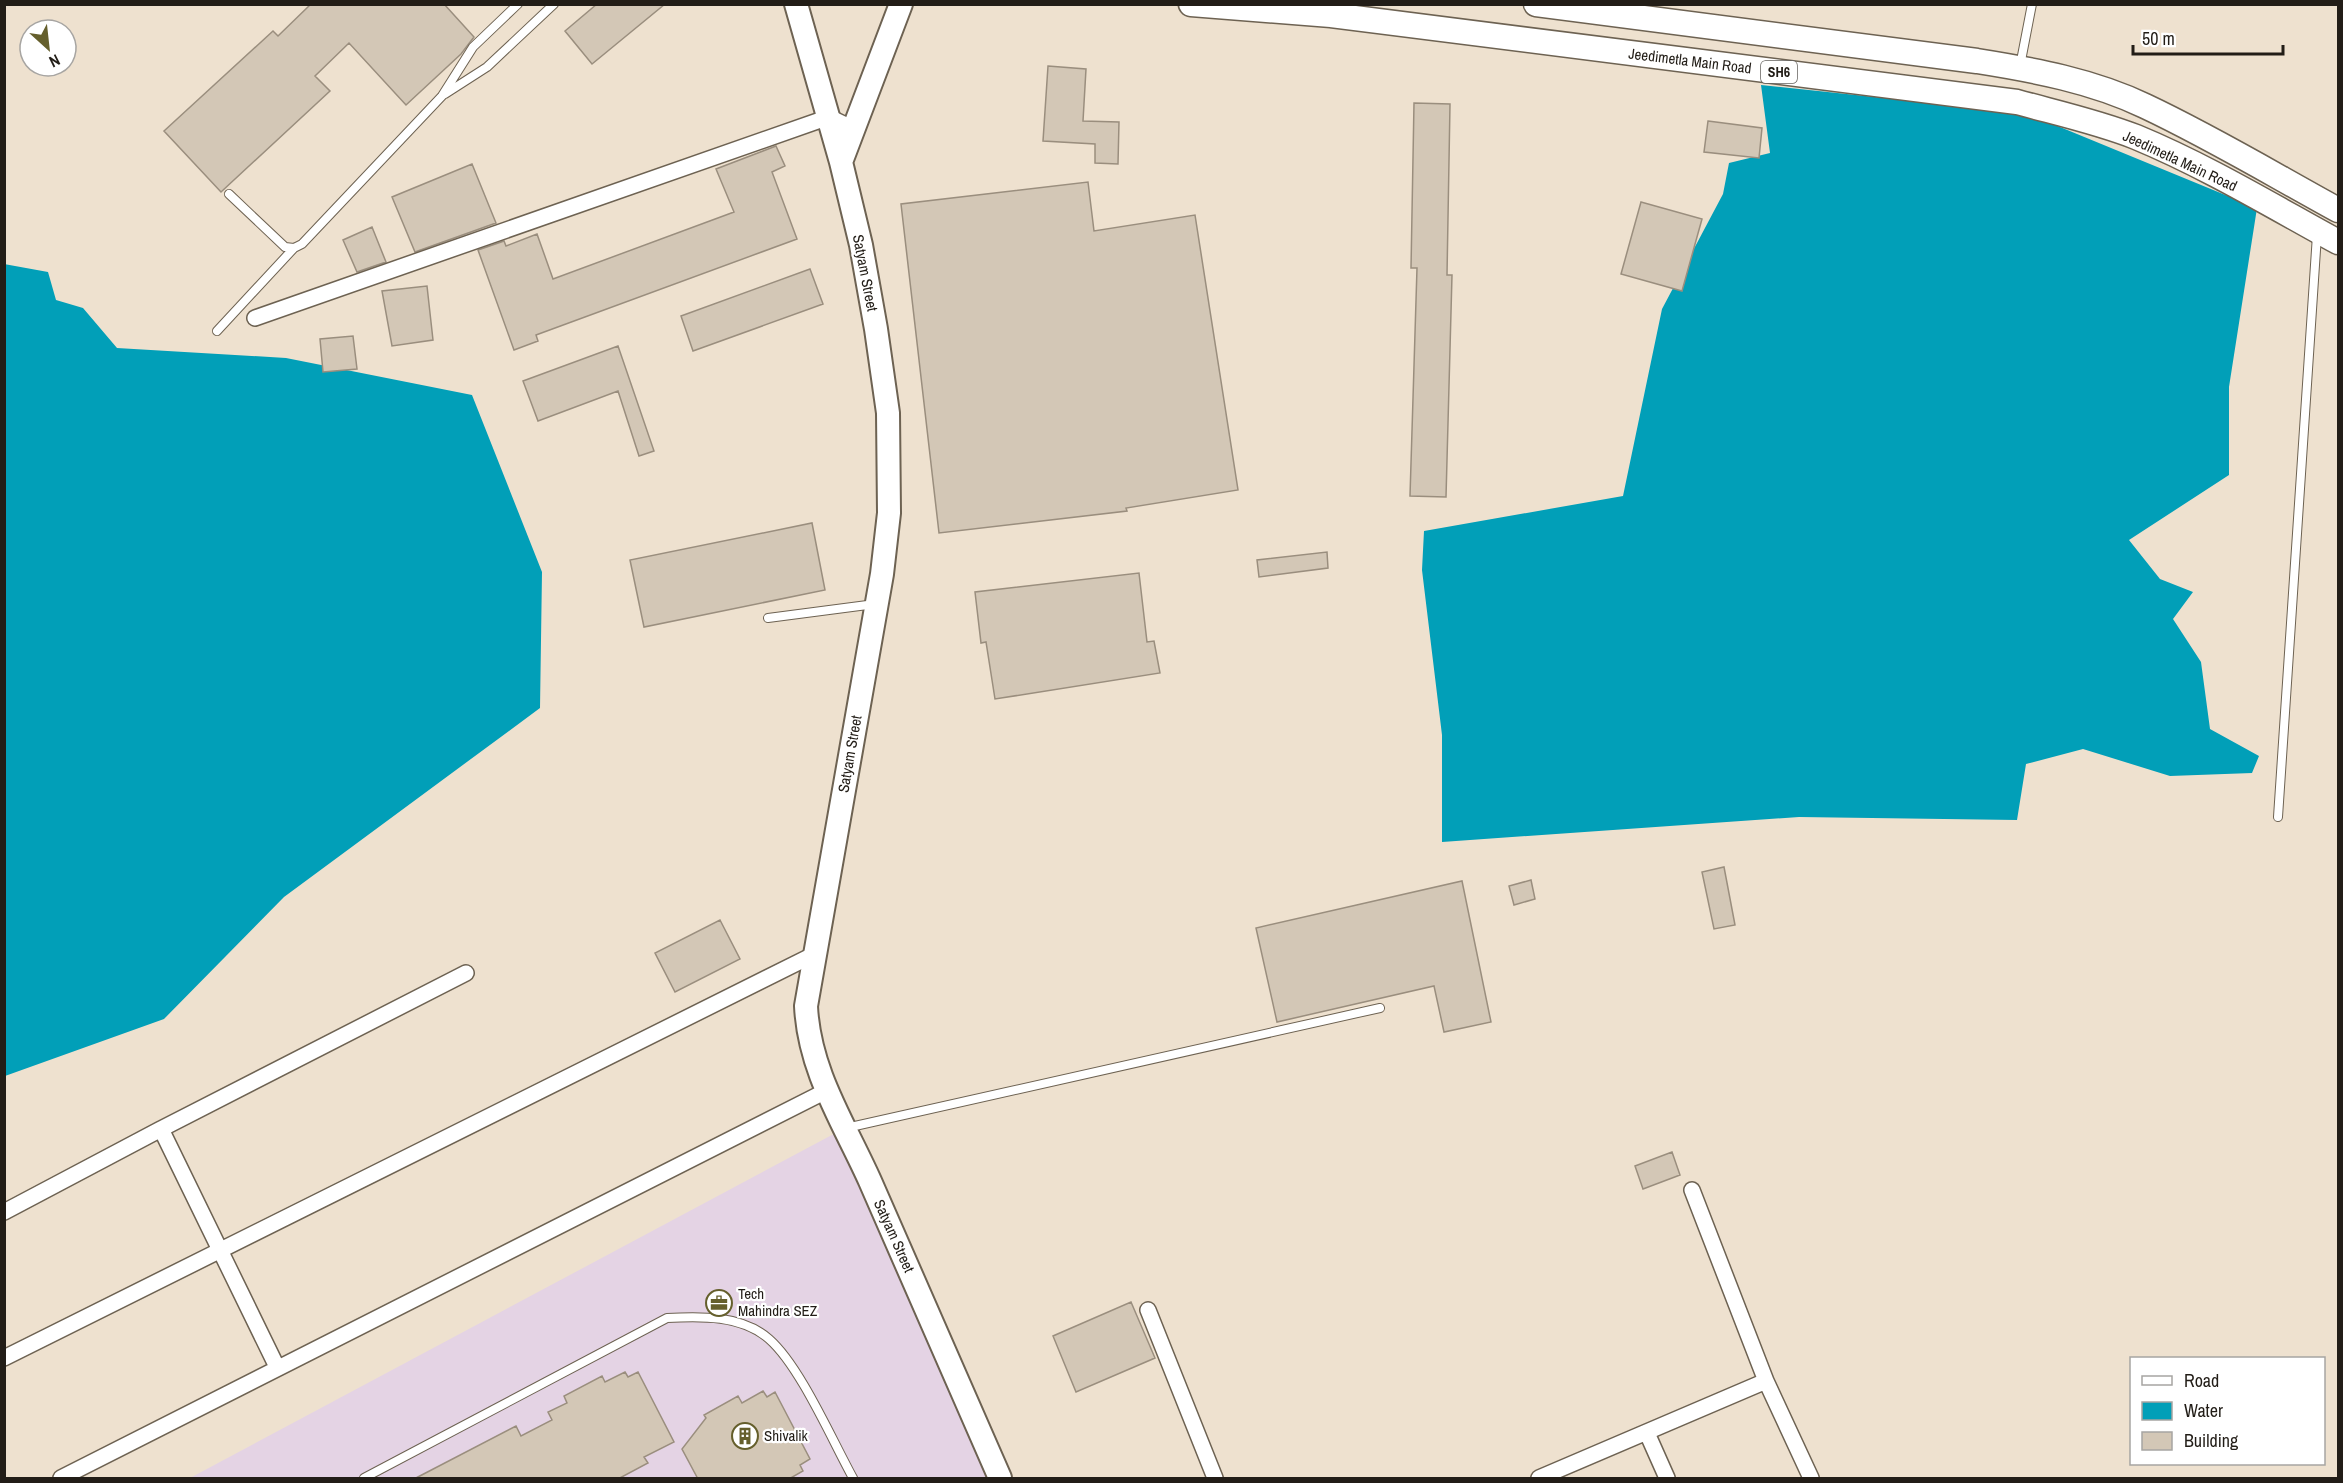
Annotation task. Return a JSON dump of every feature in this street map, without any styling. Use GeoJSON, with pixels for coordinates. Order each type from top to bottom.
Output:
{"type":"FeatureCollection","features":[{"type":"Feature","properties":{"kind":"main road","name":"Jeedimetla Main Road"},"geometry":{"type":"LineString","coordinates":[[1191,4],[1331,15],[2017,102],[2083,119],[2134,137],[2183,159],[2338,242]]}},
{"type":"Feature","properties":{"kind":"main road","name":"Jeedimetla Main Road"},"geometry":{"type":"LineString","coordinates":[[1550,5],[2019,68],[2091,85],[2144,105],[2338,210]]}},
{"type":"Feature","properties":{"kind":"street","name":"Satyam Street"},"geometry":{"type":"LineString","coordinates":[[796,4],[842,162],[861,245],[888,413],[889,513],[877,603],[806,1006],[807,1033],[826,1091],[846,1128],[1000,1479]]}},
{"type":"Feature","properties":{"kind":"street"},"geometry":{"type":"LineString","coordinates":[[842,162],[900,4]]}},
{"type":"Feature","properties":{"kind":"street"},"geometry":{"type":"LineString","coordinates":[[255,318],[829,117],[854,129]]}},
{"type":"Feature","properties":{"kind":"street"},"geometry":{"type":"LineString","coordinates":[[4,1358],[815,954]]}},
{"type":"Feature","properties":{"kind":"street"},"geometry":{"type":"LineString","coordinates":[[4,1212],[466,973]]}},
{"type":"Feature","properties":{"kind":"street"},"geometry":{"type":"LineString","coordinates":[[61,1479],[277,1367],[826,1091]]}},
{"type":"Feature","properties":{"kind":"street"},"geometry":{"type":"LineString","coordinates":[[161,1129],[277,1367]]}},
{"type":"Feature","properties":{"kind":"street"},"geometry":{"type":"LineString","coordinates":[[1692,1190],[1766,1381],[1811,1479]]}},
{"type":"Feature","properties":{"kind":"street"},"geometry":{"type":"LineString","coordinates":[[1148,1310],[1215,1479]]}},
{"type":"Feature","properties":{"kind":"street"},"geometry":{"type":"LineString","coordinates":[[1539,1479],[1766,1381]]}},
{"type":"Feature","properties":{"kind":"street"},"geometry":{"type":"LineString","coordinates":[[1647,1433],[1667,1479]]}},
{"type":"Feature","properties":{"kind":"lane"},"geometry":{"type":"LineString","coordinates":[[217,331],[441,96],[473,47],[518,4]]}},
{"type":"Feature","properties":{"kind":"lane"},"geometry":{"type":"LineString","coordinates":[[441,96],[487,67],[554,4]]}},
{"type":"Feature","properties":{"kind":"lane"},"geometry":{"type":"LineString","coordinates":[[2019,68],[2032,4]]}},
{"type":"Feature","properties":{"kind":"lane"},"geometry":{"type":"LineString","coordinates":[[229,194],[285,247],[294,248]]}},
{"type":"Feature","properties":{"kind":"lane"},"geometry":{"type":"LineString","coordinates":[[2278,817],[2317,231]]}},
{"type":"Feature","properties":{"kind":"lane"},"geometry":{"type":"LineString","coordinates":[[768,618],[877,603]]}},
{"type":"Feature","properties":{"kind":"lane"},"geometry":{"type":"LineString","coordinates":[[846,1128],[1380,1008]]}},
{"type":"Feature","properties":{"kind":"lane"},"geometry":{"type":"LineString","coordinates":[[364,1479],[667,1318],[701,1316],[737,1322],[769,1338],[793,1368],[853,1479]]}},
{"type":"Feature","properties":{"kind":"shaded area","name":"Tech Mahindra SEZ"},"geometry":{"type":"Polygon","coordinates":[[[845,1128],[996,1478],[190,1478],[845,1128]]]}},
{"type":"Feature","properties":{"kind":"water"},"geometry":{"type":"Polygon","coordinates":[[[1761,85],[2026,113],[2257,208],[2229,387],[2229,475],[2129,540],[2160,579],[2193,592],[2173,619],[2201,662],[2210,729],[2259,756],[2252,773],[2170,776],[2083,749],[2026,764],[2017,820],[1799,817],[1442,842],[1442,735],[1422,570],[1424,531],[1623,496],[1662,309],[1723,194],[1729,163],[1770,153],[1761,85]]]}},
{"type":"Feature","properties":{"kind":"water"},"geometry":{"type":"Polygon","coordinates":[[[4,264],[48,272],[56,300],[83,308],[117,348],[286,358],[472,395],[542,572],[540,708],[284,897],[164,1019],[5,1076],[4,264]]]}},
{"type":"Feature","properties":{"kind":"building"},"geometry":{"type":"Polygon","coordinates":[[[311,4],[444,4],[474,37],[461,54],[406,105],[349,43],[315,76],[330,91],[221,192],[164,131],[273,31],[278,36],[311,4]]]}},
{"type":"Feature","properties":{"kind":"building"},"geometry":{"type":"Polygon","coordinates":[[[597,4],[665,4],[592,64],[565,31],[597,4]]]}},
{"type":"Feature","properties":{"kind":"building"},"geometry":{"type":"Polygon","coordinates":[[[1048,66],[1086,69],[1083,121],[1119,122],[1118,164],[1095,163],[1095,144],[1043,141],[1048,66]]]}},
{"type":"Feature","properties":{"kind":"building"},"geometry":{"type":"Polygon","coordinates":[[[1414,103],[1450,104],[1447,275],[1452,275],[1446,497],[1410,496],[1417,268],[1411,268],[1414,103]]]}},
{"type":"Feature","properties":{"kind":"building"},"geometry":{"type":"Polygon","coordinates":[[[1708,121],[1762,128],[1759,158],[1704,152],[1708,121]]]}},
{"type":"Feature","properties":{"kind":"building"},"geometry":{"type":"Polygon","coordinates":[[[776,146],[785,166],[772,172],[797,239],[536,335],[538,341],[514,350],[478,250],[504,241],[506,246],[537,234],[553,279],[734,212],[716,169],[776,146]]]}},
{"type":"Feature","properties":{"kind":"building"},"geometry":{"type":"Polygon","coordinates":[[[472,164],[496,223],[415,252],[392,197],[472,164]]]}},
{"type":"Feature","properties":{"kind":"building"},"geometry":{"type":"Polygon","coordinates":[[[1088,182],[1094,231],[1195,215],[1238,490],[1126,508],[1127,511],[939,533],[901,204],[1088,182]]]}},
{"type":"Feature","properties":{"kind":"building"},"geometry":{"type":"Polygon","coordinates":[[[1641,202],[1702,219],[1682,291],[1621,274],[1641,202]]]}},
{"type":"Feature","properties":{"kind":"building"},"geometry":{"type":"Polygon","coordinates":[[[372,227],[386,262],[357,272],[343,240],[372,227]]]}},
{"type":"Feature","properties":{"kind":"building"},"geometry":{"type":"Polygon","coordinates":[[[810,269],[823,304],[693,351],[681,316],[810,269]]]}},
{"type":"Feature","properties":{"kind":"building"},"geometry":{"type":"Polygon","coordinates":[[[427,286],[433,340],[392,346],[382,291],[427,286]]]}},
{"type":"Feature","properties":{"kind":"building"},"geometry":{"type":"Polygon","coordinates":[[[353,336],[357,369],[323,372],[320,339],[353,336]]]}},
{"type":"Feature","properties":{"kind":"building"},"geometry":{"type":"Polygon","coordinates":[[[618,346],[654,451],[639,456],[618,391],[538,421],[523,381],[618,346]]]}},
{"type":"Feature","properties":{"kind":"building"},"geometry":{"type":"Polygon","coordinates":[[[812,523],[825,590],[644,627],[630,560],[812,523]]]}},
{"type":"Feature","properties":{"kind":"building"},"geometry":{"type":"Polygon","coordinates":[[[1327,552],[1328,568],[1259,577],[1257,560],[1327,552]]]}},
{"type":"Feature","properties":{"kind":"building"},"geometry":{"type":"Polygon","coordinates":[[[1139,573],[1147,642],[1154,641],[1160,673],[995,699],[986,642],[981,643],[975,592],[1139,573]]]}},
{"type":"Feature","properties":{"kind":"building"},"geometry":{"type":"Polygon","coordinates":[[[1724,867],[1735,925],[1714,929],[1702,872],[1724,867]]]}},
{"type":"Feature","properties":{"kind":"building"},"geometry":{"type":"Polygon","coordinates":[[[1531,880],[1535,899],[1514,905],[1509,886],[1531,880]]]}},
{"type":"Feature","properties":{"kind":"building"},"geometry":{"type":"Polygon","coordinates":[[[1462,881],[1491,1022],[1444,1032],[1434,986],[1277,1022],[1256,928],[1462,881]]]}},
{"type":"Feature","properties":{"kind":"building"},"geometry":{"type":"Polygon","coordinates":[[[720,920],[740,959],[675,992],[655,953],[720,920]]]}},
{"type":"Feature","properties":{"kind":"building"},"geometry":{"type":"Polygon","coordinates":[[[1672,1152],[1680,1175],[1643,1189],[1635,1166],[1672,1152]]]}},
{"type":"Feature","properties":{"kind":"building"},"geometry":{"type":"Polygon","coordinates":[[[1131,1302],[1155,1358],[1076,1392],[1053,1336],[1131,1302]]]}},
{"type":"Feature","properties":{"kind":"building"},"geometry":{"type":"Polygon","coordinates":[[[625,1372],[628,1377],[638,1372],[674,1442],[644,1457],[648,1463],[618,1479],[414,1479],[516,1426],[521,1436],[552,1420],[548,1412],[567,1403],[564,1396],[602,1376],[605,1382],[625,1372]]]}},
{"type":"Feature","properties":{"kind":"building","name":"Shivalik"},"geometry":{"type":"Polygon","coordinates":[[[763,1391],[767,1397],[775,1392],[810,1459],[800,1465],[803,1471],[789,1479],[698,1479],[682,1449],[706,1418],[704,1415],[738,1396],[742,1403],[763,1391]]]}},
{"type":"Feature","properties":{"kind":"place","name":"Tech Mahindra SEZ"},"geometry":{"type":"Point","coordinates":[719,1303]}},
{"type":"Feature","properties":{"kind":"place","name":"Shivalik"},"geometry":{"type":"Point","coordinates":[745,1436]}}]}
